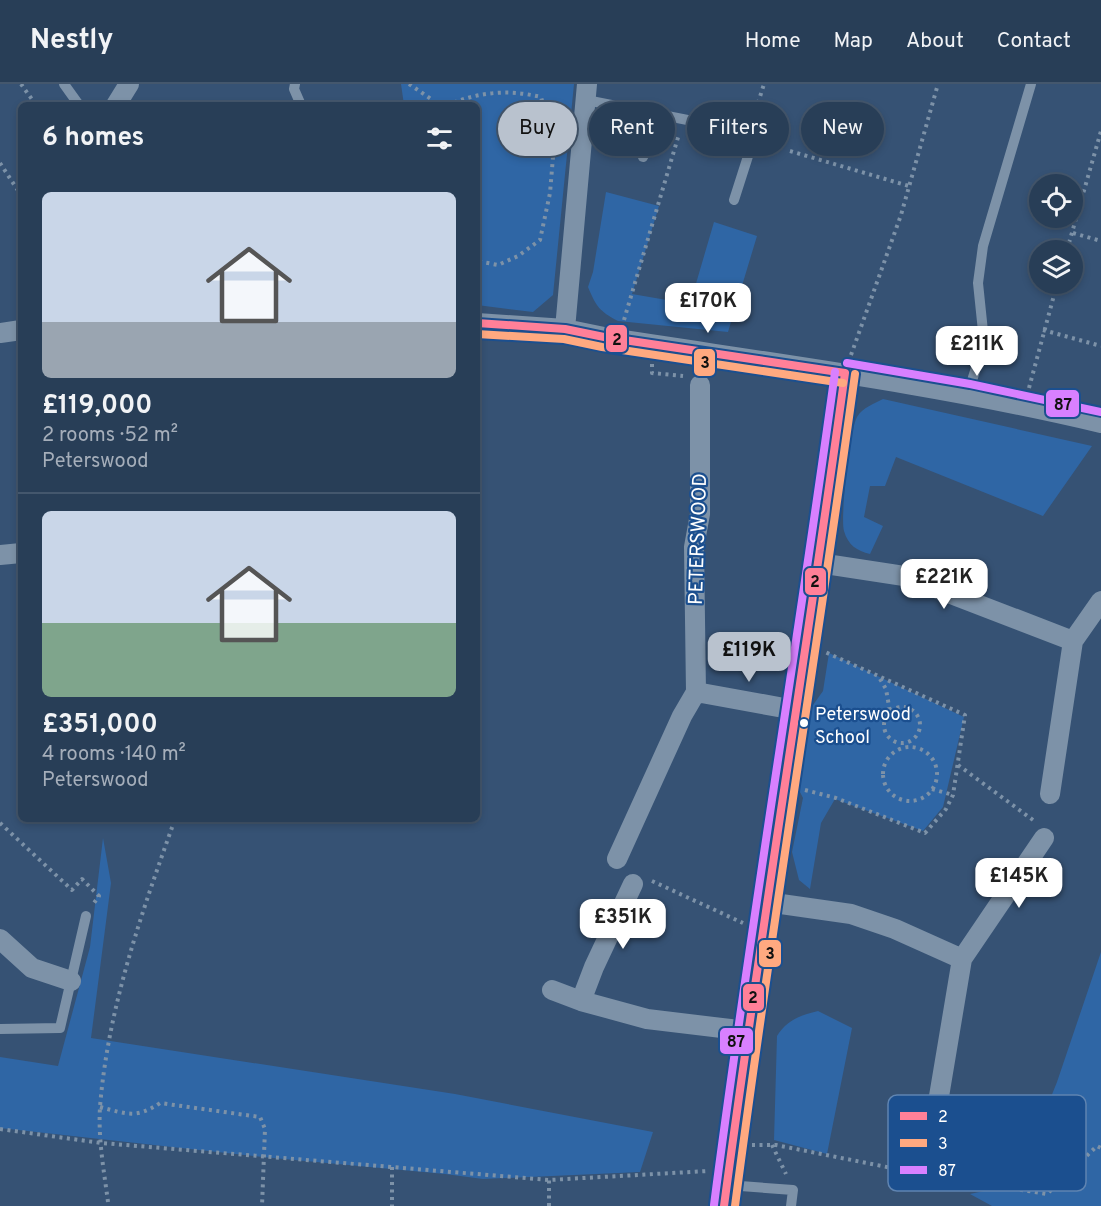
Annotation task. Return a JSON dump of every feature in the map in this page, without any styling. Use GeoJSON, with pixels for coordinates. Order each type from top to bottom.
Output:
{"type":"FeatureCollection","features":[{"type":"Feature","properties":{"kind":"street"},"geometry":{"type":"LineString","coordinates":[[118,102],[129,84]]}},
{"type":"Feature","properties":{"kind":"street"},"geometry":{"type":"LineString","coordinates":[[565,328],[586,92]]}},
{"type":"Feature","properties":{"kind":"street"},"geometry":{"type":"LineString","coordinates":[[480,322],[565,328],[604,338],[845,373],[968,394],[1101,423]]}},
{"type":"Feature","properties":{"kind":"street"},"geometry":{"type":"LineString","coordinates":[[0,333],[18,330]]}},
{"type":"Feature","properties":{"kind":"street"},"geometry":{"type":"LineString","coordinates":[[724,1206],[747,1031],[819,563],[845,373]]}},
{"type":"Feature","properties":{"kind":"street","name":"PETERSWOOD"},"geometry":{"type":"LineString","coordinates":[[696,692],[694,547],[699,514],[700,386]]}},
{"type":"Feature","properties":{"kind":"street"},"geometry":{"type":"LineString","coordinates":[[0,555],[18,553]]}},
{"type":"Feature","properties":{"kind":"street"},"geometry":{"type":"LineString","coordinates":[[819,563],[904,576],[1073,641]]}},
{"type":"Feature","properties":{"kind":"street"},"geometry":{"type":"LineString","coordinates":[[1050,794],[1073,641],[1101,601]]}},
{"type":"Feature","properties":{"kind":"street"},"geometry":{"type":"LineString","coordinates":[[617,859],[682,716],[696,692],[795,710]]}},
{"type":"Feature","properties":{"kind":"street"},"geometry":{"type":"LineString","coordinates":[[939,1095],[962,959],[1040,831]]}},
{"type":"Feature","properties":{"kind":"street"},"geometry":{"type":"LineString","coordinates":[[581,1001],[594,967],[640,882]]}},
{"type":"Feature","properties":{"kind":"street"},"geometry":{"type":"LineString","coordinates":[[767,902],[851,914],[895,929],[962,959]]}},
{"type":"Feature","properties":{"kind":"street"},"geometry":{"type":"LineString","coordinates":[[0,939],[32,968],[71,981]]}},
{"type":"Feature","properties":{"kind":"street"},"geometry":{"type":"LineString","coordinates":[[552,990],[581,1001],[647,1019],[747,1031]]}},
{"type":"Feature","properties":{"kind":"lane"},"geometry":{"type":"LineString","coordinates":[[64,84],[77,102]]}},
{"type":"Feature","properties":{"kind":"lane"},"geometry":{"type":"LineString","coordinates":[[295,84],[294,89],[300,102]]}},
{"type":"Feature","properties":{"kind":"lane"},"geometry":{"type":"LineString","coordinates":[[968,394],[984,341],[978,283],[983,246],[1031,84]]}},
{"type":"Feature","properties":{"kind":"lane"},"geometry":{"type":"LineString","coordinates":[[586,92],[620,102]]}},
{"type":"Feature","properties":{"kind":"lane"},"geometry":{"type":"LineString","coordinates":[[675,117],[687,120]]}},
{"type":"Feature","properties":{"kind":"lane"},"geometry":{"type":"LineString","coordinates":[[734,200],[748,156]]}},
{"type":"Feature","properties":{"kind":"lane"},"geometry":{"type":"LineString","coordinates":[[0,1029],[60,1028],[86,916]]}},
{"type":"Feature","properties":{"kind":"lane"},"geometry":{"type":"LineString","coordinates":[[728,1177],[793,1190],[791,1206]]}},
{"type":"Feature","properties":{"kind":"path"},"geometry":{"type":"LineString","coordinates":[[21,84],[34,102]]}},
{"type":"Feature","properties":{"kind":"path"},"geometry":{"type":"LineString","coordinates":[[409,84],[433,102]]}},
{"type":"Feature","properties":{"kind":"path"},"geometry":{"type":"LineString","coordinates":[[845,373],[901,215],[938,84]]}},
{"type":"Feature","properties":{"kind":"path"},"geometry":{"type":"LineString","coordinates":[[455,102],[470,96],[518,92],[541,97],[554,145],[550,193],[540,240],[518,256],[498,265],[480,262]]}},
{"type":"Feature","properties":{"kind":"path"},"geometry":{"type":"LineString","coordinates":[[620,330],[683,119]]}},
{"type":"Feature","properties":{"kind":"path"},"geometry":{"type":"LineString","coordinates":[[1071,240],[1101,131]]}},
{"type":"Feature","properties":{"kind":"path"},"geometry":{"type":"LineString","coordinates":[[790,151],[909,186]]}},
{"type":"Feature","properties":{"kind":"path"},"geometry":{"type":"LineString","coordinates":[[0,163],[18,190]]}},
{"type":"Feature","properties":{"kind":"path"},"geometry":{"type":"LineString","coordinates":[[1073,233],[1101,241]]}},
{"type":"Feature","properties":{"kind":"path"},"geometry":{"type":"LineString","coordinates":[[1024,406],[1054,294]]}},
{"type":"Feature","properties":{"kind":"path"},"geometry":{"type":"LineString","coordinates":[[1043,330],[1101,346]]}},
{"type":"Feature","properties":{"kind":"path"},"geometry":{"type":"LineString","coordinates":[[663,366],[652,364],[652,373],[700,378],[700,386]]}},
{"type":"Feature","properties":{"kind":"path"},"geometry":{"type":"LineString","coordinates":[[784,785],[836,798],[925,833],[946,809],[953,795],[958,765],[965,715],[806,644]]}},
{"type":"Feature","properties":{"kind":"path"},"geometry":{"type":"LineString","coordinates":[[878,677],[885,689],[890,712]]}},
{"type":"Feature","properties":{"kind":"path"},"geometry":{"type":"LineString","coordinates":[[890,712],[885,720],[888,735],[897,742],[905,745],[920,749],[929,755],[935,765],[937,774],[932,789],[918,800],[905,800],[890,792],[884,780],[882,773],[885,761],[891,754],[905,745],[918,734],[920,720],[916,713],[908,708],[895,708],[890,712]]}},
{"type":"Feature","properties":{"kind":"path"},"geometry":{"type":"LineString","coordinates":[[958,765],[1019,808],[1040,831]]}},
{"type":"Feature","properties":{"kind":"path"},"geometry":{"type":"LineString","coordinates":[[932,789],[953,795]]}},
{"type":"Feature","properties":{"kind":"path"},"geometry":{"type":"LineString","coordinates":[[108,1202],[101,1143],[100,1107],[114,1015],[127,964],[174,822]]}},
{"type":"Feature","properties":{"kind":"path"},"geometry":{"type":"LineString","coordinates":[[0,823],[72,890],[82,879],[99,896],[86,916]]}},
{"type":"Feature","properties":{"kind":"path"},"geometry":{"type":"LineString","coordinates":[[640,882],[763,933]]}},
{"type":"Feature","properties":{"kind":"path"},"geometry":{"type":"LineString","coordinates":[[100,1107],[131,1115],[147,1112],[160,1103],[260,1118],[265,1129],[262,1206]]}},
{"type":"Feature","properties":{"kind":"path"},"geometry":{"type":"LineString","coordinates":[[0,1129],[101,1143],[549,1180],[728,1177]]}},
{"type":"Feature","properties":{"kind":"path"},"geometry":{"type":"LineString","coordinates":[[772,1145],[793,1190]]}},
{"type":"Feature","properties":{"kind":"path"},"geometry":{"type":"LineString","coordinates":[[392,1167],[392,1206]]}},
{"type":"Feature","properties":{"kind":"path"},"geometry":{"type":"LineString","coordinates":[[549,1180],[549,1206]]}},
{"type":"Feature","properties":{"kind":"shaded area"},"geometry":{"type":"Polygon","coordinates":[[[401,84],[574,84],[572,102],[498,102],[498,156],[567,156],[553,295],[533,312],[480,305],[480,102],[404,102],[401,84]]]}},
{"type":"Feature","properties":{"kind":"shaded area"},"geometry":{"type":"Polygon","coordinates":[[[606,192],[659,206],[632,294],[690,304],[714,222],[757,236],[728,332],[618,321],[599,307],[588,287],[593,272],[606,192]]]}},
{"type":"Feature","properties":{"kind":"shaded area"},"geometry":{"type":"Polygon","coordinates":[[[883,399],[1092,446],[1043,516],[896,457],[885,486],[870,486],[864,517],[883,526],[870,554],[854,547],[846,536],[843,523],[845,492],[851,438],[857,417],[865,408],[883,399]]]}},
{"type":"Feature","properties":{"kind":"shaded area"},"geometry":{"type":"Polygon","coordinates":[[[829,653],[964,717],[943,807],[923,831],[835,799],[821,823],[810,889],[799,880],[792,852],[803,798],[796,784],[813,705],[823,691],[829,653]]]}},
{"type":"Feature","properties":{"kind":"shaded area"},"geometry":{"type":"Polygon","coordinates":[[[103,838],[111,883],[91,1038],[455,1094],[653,1132],[640,1172],[483,1179],[0,1128],[0,1057],[58,1066],[90,947],[103,838]]]}},
{"type":"Feature","properties":{"kind":"shaded area"},"geometry":{"type":"Polygon","coordinates":[[[1101,952],[1101,1206],[992,1206],[970,1194],[984,1191],[1086,1191],[1086,1095],[1052,1095],[1101,952]]]}},
{"type":"Feature","properties":{"kind":"shaded area"},"geometry":{"type":"Polygon","coordinates":[[[818,1011],[852,1028],[827,1154],[774,1140],[777,1036],[795,1019],[818,1011]]]}},
{"type":"Feature","properties":{"kind":"transit line","name":"2"},"geometry":{"type":"LineString","coordinates":[[480,323],[565,329],[604,337],[845,373]]}},
{"type":"Feature","properties":{"kind":"transit line","name":"3"},"geometry":{"type":"LineString","coordinates":[[480,334],[564,339],[602,347],[843,383]]}},
{"type":"Feature","properties":{"kind":"transit line","name":"87"},"geometry":{"type":"LineString","coordinates":[[847,363],[970,384],[1101,412]]}},
{"type":"Feature","properties":{"kind":"transit line","name":"87"},"geometry":{"type":"LineString","coordinates":[[714,1205],[835,372]]}},
{"type":"Feature","properties":{"kind":"transit line","name":"2"},"geometry":{"type":"LineString","coordinates":[[724,1206],[845,373]]}},
{"type":"Feature","properties":{"kind":"transit line","name":"3"},"geometry":{"type":"LineString","coordinates":[[735,1206],[855,374]]}},
{"type":"Feature","properties":{"kind":"place","name":"Peterswood School"},"geometry":{"type":"Point","coordinates":[804,723]}}]}
